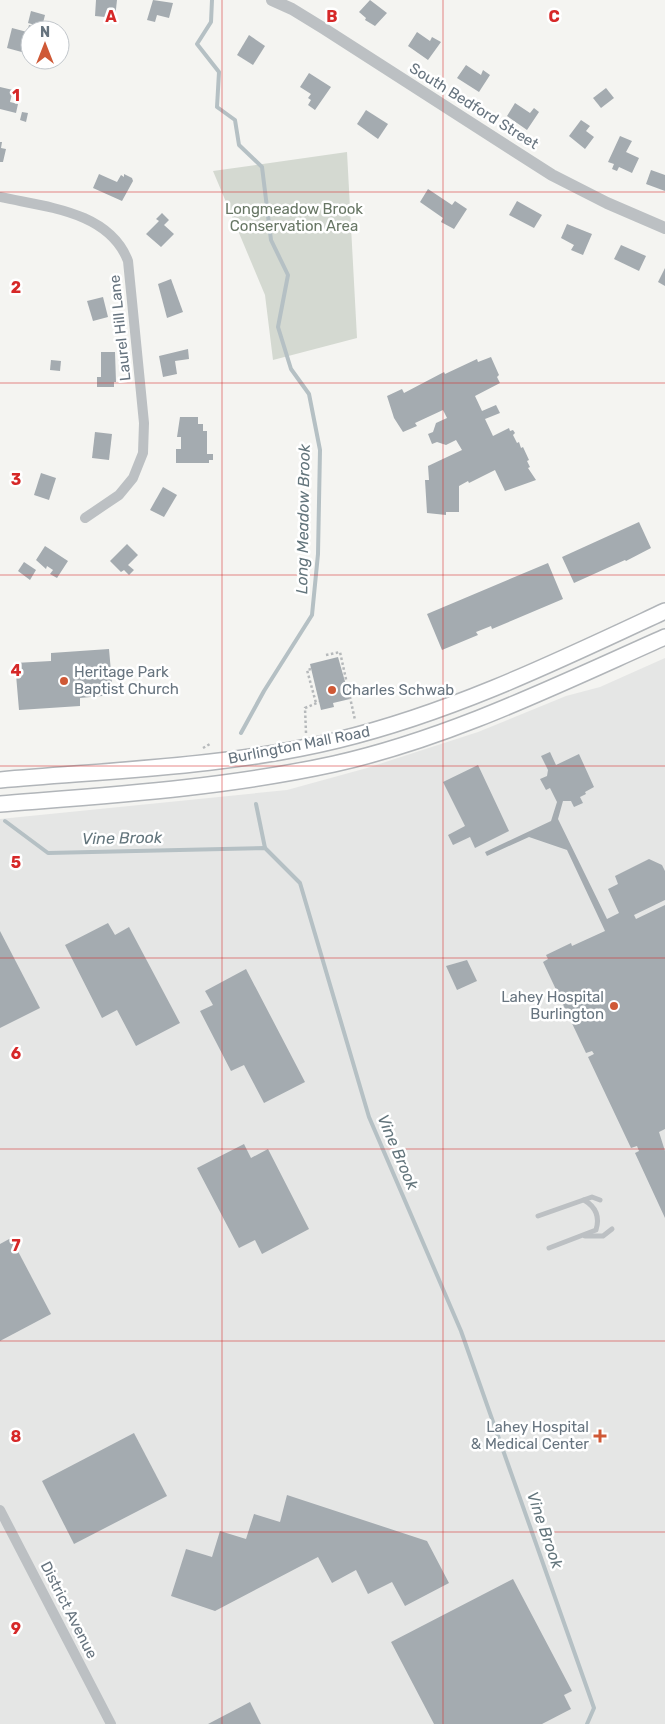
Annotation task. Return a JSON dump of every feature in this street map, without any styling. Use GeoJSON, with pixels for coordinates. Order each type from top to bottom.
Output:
{"type":"FeatureCollection","features":[{"type":"Feature","properties":{"kind":"main road","name":"Burlington Mall Road"},"geometry":{"type":"LineString","coordinates":[[0,780],[194,764],[254,756],[338,740],[416,718],[475,697],[665,611]]}},
{"type":"Feature","properties":{"kind":"main road","name":"Burlington Mall Road"},"geometry":{"type":"LineString","coordinates":[[0,804],[188,789],[241,782],[334,764],[407,744],[483,718],[665,637]]}},
{"type":"Feature","properties":{"kind":"street","name":"South Bedford Street"},"geometry":{"type":"LineString","coordinates":[[272,0],[292,9],[323,28],[552,175],[607,204],[665,228]]}},
{"type":"Feature","properties":{"kind":"street","name":"Laurel Hill Lane"},"geometry":{"type":"LineString","coordinates":[[0,196],[68,213],[95,222],[116,238],[123,247],[128,261],[144,423],[143,453],[133,478],[119,495],[85,518]]}},
{"type":"Feature","properties":{"kind":"street","name":"District Avenue"},"geometry":{"type":"LineString","coordinates":[[0,1510],[112,1724]]}},
{"type":"Feature","properties":{"kind":"lane"},"geometry":{"type":"LineString","coordinates":[[538,1216],[592,1197],[600,1200]]}},
{"type":"Feature","properties":{"kind":"lane"},"geometry":{"type":"LineString","coordinates":[[549,1248],[596,1230],[599,1220],[591,1204],[584,1200]]}},
{"type":"Feature","properties":{"kind":"lane"},"geometry":{"type":"LineString","coordinates":[[582,1236],[603,1236],[612,1229]]}},
{"type":"Feature","properties":{"kind":"path"},"geometry":{"type":"LineString","coordinates":[[326,656],[340,652],[355,720]]}},
{"type":"Feature","properties":{"kind":"path"},"geometry":{"type":"LineString","coordinates":[[306,733],[305,708],[318,703],[307,670],[311,669]]}},
{"type":"Feature","properties":{"kind":"shaded area"},"geometry":{"type":"Polygon","coordinates":[[[665,658],[665,1724],[0,1724],[0,819],[287,790],[367,768],[478,732],[566,696],[600,687],[665,658]]]}},
{"type":"Feature","properties":{"kind":"green space","name":"Longmeadow Brook Conservation Area"},"geometry":{"type":"Polygon","coordinates":[[[347,152],[357,338],[273,360],[265,295],[213,171],[347,152]]]}},
{"type":"Feature","properties":{"kind":"building"},"geometry":{"type":"Polygon","coordinates":[[[96,0],[117,0],[115,18],[95,16],[96,0]]]}},
{"type":"Feature","properties":{"kind":"building"},"geometry":{"type":"Polygon","coordinates":[[[153,0],[173,3],[169,18],[157,15],[155,22],[147,20],[153,0]]]}},
{"type":"Feature","properties":{"kind":"building"},"geometry":{"type":"Polygon","coordinates":[[[370,0],[387,13],[375,26],[365,20],[366,18],[359,12],[370,0]]]}},
{"type":"Feature","properties":{"kind":"building"},"geometry":{"type":"Polygon","coordinates":[[[31,11],[45,15],[44,20],[29,20],[31,11]]]}},
{"type":"Feature","properties":{"kind":"building"},"geometry":{"type":"Polygon","coordinates":[[[12,28],[20,30],[20,52],[7,48],[12,28]]]}},
{"type":"Feature","properties":{"kind":"building"},"geometry":{"type":"Polygon","coordinates":[[[417,32],[430,41],[432,37],[441,42],[428,60],[408,46],[417,32]]]}},
{"type":"Feature","properties":{"kind":"building"},"geometry":{"type":"Polygon","coordinates":[[[249,35],[265,46],[253,65],[237,55],[249,35]]]}},
{"type":"Feature","properties":{"kind":"building"},"geometry":{"type":"Polygon","coordinates":[[[466,65],[481,75],[483,70],[490,75],[479,92],[457,78],[466,65]]]}},
{"type":"Feature","properties":{"kind":"building"},"geometry":{"type":"Polygon","coordinates":[[[309,73],[331,87],[315,110],[308,105],[311,100],[308,98],[311,94],[300,87],[309,73]]]}},
{"type":"Feature","properties":{"kind":"building"},"geometry":{"type":"Polygon","coordinates":[[[0,87],[13,90],[10,102],[18,104],[16,113],[0,109],[0,87]]]}},
{"type":"Feature","properties":{"kind":"building"},"geometry":{"type":"Polygon","coordinates":[[[606,88],[614,98],[601,108],[593,98],[606,88]]]}},
{"type":"Feature","properties":{"kind":"building"},"geometry":{"type":"Polygon","coordinates":[[[515,103],[530,113],[534,108],[539,112],[527,130],[507,116],[515,103]]]}},
{"type":"Feature","properties":{"kind":"building"},"geometry":{"type":"Polygon","coordinates":[[[366,110],[388,124],[378,139],[357,124],[366,110]]]}},
{"type":"Feature","properties":{"kind":"building"},"geometry":{"type":"Polygon","coordinates":[[[22,112],[28,113],[26,122],[20,120],[22,112]]]}},
{"type":"Feature","properties":{"kind":"building"},"geometry":{"type":"Polygon","coordinates":[[[581,120],[590,126],[586,131],[594,137],[585,149],[569,136],[581,120]]]}},
{"type":"Feature","properties":{"kind":"building"},"geometry":{"type":"Polygon","coordinates":[[[620,136],[632,141],[626,152],[639,158],[632,173],[619,167],[617,171],[612,169],[614,164],[608,162],[620,136]]]}},
{"type":"Feature","properties":{"kind":"building"},"geometry":{"type":"Polygon","coordinates":[[[0,142],[2,142],[1,148],[6,149],[3,162],[0,162],[0,142]]]}},
{"type":"Feature","properties":{"kind":"building"},"geometry":{"type":"Polygon","coordinates":[[[651,170],[665,175],[665,191],[646,184],[651,170]]]}},
{"type":"Feature","properties":{"kind":"building"},"geometry":{"type":"Polygon","coordinates":[[[99,174],[117,182],[121,175],[124,177],[124,174],[132,178],[133,181],[122,201],[93,188],[99,174]]]}},
{"type":"Feature","properties":{"kind":"building"},"geometry":{"type":"Polygon","coordinates":[[[428,189],[452,205],[455,201],[467,209],[454,229],[441,222],[443,218],[420,202],[428,189]]]}},
{"type":"Feature","properties":{"kind":"building"},"geometry":{"type":"Polygon","coordinates":[[[517,201],[542,215],[534,228],[509,215],[517,201]]]}},
{"type":"Feature","properties":{"kind":"building"},"geometry":{"type":"Polygon","coordinates":[[[162,213],[169,220],[164,225],[174,234],[161,247],[146,234],[159,221],[156,219],[162,213]]]}},
{"type":"Feature","properties":{"kind":"building"},"geometry":{"type":"Polygon","coordinates":[[[567,224],[592,234],[583,255],[571,250],[574,245],[561,238],[567,224]]]}},
{"type":"Feature","properties":{"kind":"building"},"geometry":{"type":"Polygon","coordinates":[[[621,245],[646,256],[639,271],[614,259],[621,245]]]}},
{"type":"Feature","properties":{"kind":"building"},"geometry":{"type":"Polygon","coordinates":[[[665,268],[665,286],[658,282],[665,268]]]}},
{"type":"Feature","properties":{"kind":"building"},"geometry":{"type":"Polygon","coordinates":[[[171,279],[183,312],[167,318],[158,284],[171,279]]]}},
{"type":"Feature","properties":{"kind":"building"},"geometry":{"type":"Polygon","coordinates":[[[103,297],[108,317],[93,321],[87,301],[103,297]]]}},
{"type":"Feature","properties":{"kind":"building"},"geometry":{"type":"Polygon","coordinates":[[[188,349],[189,359],[175,361],[177,374],[163,377],[159,356],[188,349]]]}},
{"type":"Feature","properties":{"kind":"building"},"geometry":{"type":"Polygon","coordinates":[[[101,352],[115,352],[116,382],[114,382],[114,387],[97,387],[97,377],[101,377],[101,352]]]}},
{"type":"Feature","properties":{"kind":"building"},"geometry":{"type":"Polygon","coordinates":[[[491,357],[499,375],[497,377],[500,383],[475,396],[482,411],[496,405],[500,413],[485,419],[493,436],[509,428],[510,431],[513,430],[517,443],[519,442],[521,448],[523,447],[529,460],[527,461],[530,467],[528,468],[536,480],[505,491],[495,470],[459,486],[459,512],[446,512],[446,515],[427,513],[425,480],[429,480],[428,466],[462,450],[456,440],[446,445],[437,442],[432,444],[428,434],[433,432],[436,423],[447,418],[443,410],[415,423],[417,426],[403,432],[394,418],[387,396],[402,389],[404,393],[444,372],[445,374],[477,359],[478,362],[491,357]]]}},
{"type":"Feature","properties":{"kind":"building"},"geometry":{"type":"Polygon","coordinates":[[[51,360],[61,361],[60,371],[50,370],[51,360]]]}},
{"type":"Feature","properties":{"kind":"building"},"geometry":{"type":"Polygon","coordinates":[[[180,417],[198,417],[198,424],[203,424],[203,431],[207,431],[207,454],[213,454],[213,460],[209,460],[209,463],[176,463],[176,449],[181,449],[181,437],[177,437],[180,417]]]}},
{"type":"Feature","properties":{"kind":"building"},"geometry":{"type":"Polygon","coordinates":[[[95,432],[112,434],[109,460],[92,458],[95,432]]]}},
{"type":"Feature","properties":{"kind":"building"},"geometry":{"type":"Polygon","coordinates":[[[41,473],[56,478],[49,500],[34,495],[41,473]]]}},
{"type":"Feature","properties":{"kind":"building"},"geometry":{"type":"Polygon","coordinates":[[[163,487],[177,495],[164,517],[150,510],[163,487]]]}},
{"type":"Feature","properties":{"kind":"building"},"geometry":{"type":"Polygon","coordinates":[[[639,522],[651,548],[574,583],[562,557],[639,522]]]}},
{"type":"Feature","properties":{"kind":"building"},"geometry":{"type":"Polygon","coordinates":[[[127,544],[138,555],[128,565],[134,570],[129,575],[124,570],[121,572],[110,561],[127,544]]]}},
{"type":"Feature","properties":{"kind":"building"},"geometry":{"type":"Polygon","coordinates":[[[45,546],[68,561],[57,578],[50,574],[53,570],[47,566],[46,569],[36,560],[45,546]]]}},
{"type":"Feature","properties":{"kind":"building"},"geometry":{"type":"Polygon","coordinates":[[[24,562],[36,570],[30,580],[18,571],[24,562]]]}},
{"type":"Feature","properties":{"kind":"building"},"geometry":{"type":"Polygon","coordinates":[[[548,563],[563,599],[492,629],[491,626],[476,632],[478,635],[442,650],[427,614],[548,563]]]}},
{"type":"Feature","properties":{"kind":"building"},"geometry":{"type":"Polygon","coordinates":[[[109,649],[113,695],[80,698],[80,706],[19,710],[15,663],[51,661],[51,653],[109,649]]]}},
{"type":"Feature","properties":{"kind":"building","name":"Charles Schwab"},"geometry":{"type":"Polygon","coordinates":[[[338,657],[350,699],[333,703],[334,707],[321,710],[310,664],[338,657]]]}},
{"type":"Feature","properties":{"kind":"building","name":"Lahey Hospital Burlington"},"geometry":{"type":"Polygon","coordinates":[[[550,752],[556,765],[579,754],[594,787],[580,797],[583,803],[574,807],[571,801],[563,801],[558,819],[607,919],[619,913],[608,889],[618,884],[615,876],[649,859],[662,865],[665,871],[665,900],[634,915],[636,919],[665,905],[665,1129],[659,1132],[665,1151],[665,1218],[635,1153],[639,1151],[637,1146],[631,1148],[588,1057],[594,1054],[592,1051],[586,1053],[543,962],[548,959],[546,955],[571,943],[572,946],[605,931],[567,850],[529,837],[487,856],[485,852],[551,821],[557,802],[550,788],[546,790],[540,779],[547,776],[548,770],[541,756],[550,752]]]}},
{"type":"Feature","properties":{"kind":"building"},"geometry":{"type":"Polygon","coordinates":[[[478,765],[509,831],[475,848],[470,837],[453,845],[448,835],[465,826],[443,782],[478,765]]]}},
{"type":"Feature","properties":{"kind":"building"},"geometry":{"type":"Polygon","coordinates":[[[108,923],[115,935],[129,927],[180,1023],[136,1046],[117,1010],[102,1018],[65,945],[108,923]]]}},
{"type":"Feature","properties":{"kind":"building"},"geometry":{"type":"Polygon","coordinates":[[[0,931],[40,1008],[0,1028],[0,931]]]}},
{"type":"Feature","properties":{"kind":"building"},"geometry":{"type":"Polygon","coordinates":[[[467,960],[477,981],[457,990],[446,966],[467,960]]]}},
{"type":"Feature","properties":{"kind":"building"},"geometry":{"type":"Polygon","coordinates":[[[246,969],[305,1082],[264,1103],[244,1065],[231,1071],[200,1011],[213,1005],[205,991],[246,969]]]}},
{"type":"Feature","properties":{"kind":"building"},"geometry":{"type":"Polygon","coordinates":[[[244,1144],[251,1158],[268,1149],[309,1229],[262,1254],[255,1240],[239,1248],[197,1168],[244,1144]]]}},
{"type":"Feature","properties":{"kind":"building"},"geometry":{"type":"Polygon","coordinates":[[[11,1238],[51,1314],[0,1341],[0,1244],[11,1238]]]}},
{"type":"Feature","properties":{"kind":"building"},"geometry":{"type":"Polygon","coordinates":[[[134,1433],[167,1496],[74,1544],[42,1481],[134,1433]]]}},
{"type":"Feature","properties":{"kind":"building"},"geometry":{"type":"Polygon","coordinates":[[[287,1495],[427,1541],[449,1583],[405,1606],[392,1582],[368,1594],[356,1570],[332,1583],[318,1557],[215,1611],[171,1596],[186,1549],[212,1557],[220,1531],[246,1539],[254,1514],[280,1522],[287,1495]]]}},
{"type":"Feature","properties":{"kind":"building"},"geometry":{"type":"Polygon","coordinates":[[[513,1579],[572,1691],[564,1695],[571,1709],[542,1724],[434,1724],[391,1642],[513,1579]]]}},
{"type":"Feature","properties":{"kind":"building"},"geometry":{"type":"Polygon","coordinates":[[[250,1702],[261,1724],[208,1724],[250,1702]]]}},
{"type":"Feature","properties":{"kind":"waterway","name":"Long Meadow Brook"},"geometry":{"type":"LineString","coordinates":[[212,0],[211,22],[197,44],[219,72],[217,107],[235,120],[239,145],[262,167],[271,240],[288,275],[278,327],[291,369],[309,394],[320,450],[318,554],[312,615],[264,691],[241,733]]}},
{"type":"Feature","properties":{"kind":"waterway","name":"Long Meadow Brook"},"geometry":{"type":"LineString","coordinates":[[256,804],[265,848]]}},
{"type":"Feature","properties":{"kind":"waterway","name":"Vine Brook"},"geometry":{"type":"LineString","coordinates":[[5,821],[48,853],[265,848],[300,883],[369,1117],[461,1331],[594,1708],[587,1724]]}},
{"type":"Feature","properties":{"kind":"place","name":"Heritage Park Baptist Church"},"geometry":{"type":"Point","coordinates":[64,681]}},
{"type":"Feature","properties":{"kind":"place","name":"Charles Schwab"},"geometry":{"type":"Point","coordinates":[332,690]}},
{"type":"Feature","properties":{"kind":"place","name":"Lahey Hospital Burlington"},"geometry":{"type":"Point","coordinates":[614,1006]}},
{"type":"Feature","properties":{"kind":"place","name":"Lahey Hospital & Medical Center"},"geometry":{"type":"Point","coordinates":[600,1436]}}]}
